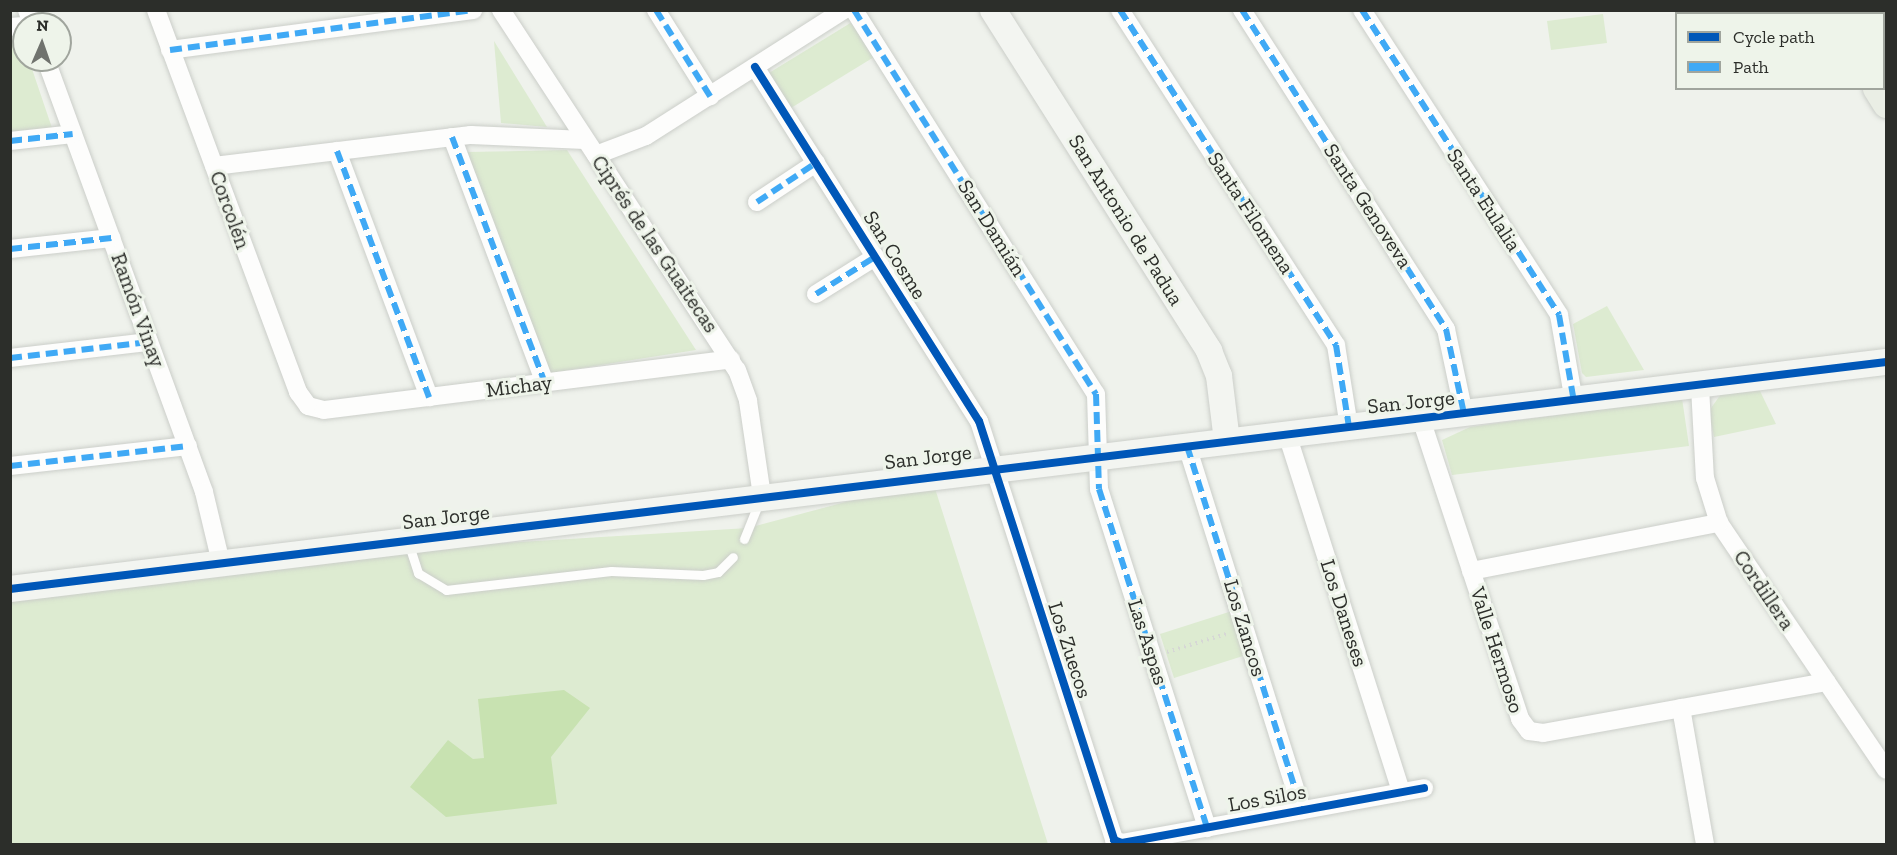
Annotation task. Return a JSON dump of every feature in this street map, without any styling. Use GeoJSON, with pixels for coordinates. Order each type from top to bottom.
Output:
{"type":"FeatureCollection","features":[{"type":"Feature","properties":{"kind":"main road"},"geometry":{"type":"LineString","coordinates":[[1877,90],[1887,104]]}},
{"type":"Feature","properties":{"kind":"street","name":"Corcolén"},"geometry":{"type":"LineString","coordinates":[[156,10],[298,392],[308,406]]}},
{"type":"Feature","properties":{"kind":"street"},"geometry":{"type":"LineString","coordinates":[[170,50],[473,10]]}},
{"type":"Feature","properties":{"kind":"street","name":"Ciprés de las Guaitecas"},"geometry":{"type":"LineString","coordinates":[[501,10],[731,358],[748,401],[762,496]]}},
{"type":"Feature","properties":{"kind":"street"},"geometry":{"type":"LineString","coordinates":[[656,10],[710,96]]}},
{"type":"Feature","properties":{"kind":"street"},"geometry":{"type":"LineString","coordinates":[[596,155],[646,136],[844,10]]}},
{"type":"Feature","properties":{"kind":"street","name":"San Damián"},"geometry":{"type":"LineString","coordinates":[[854,10],[1093,386],[1100,410],[1100,455]]}},
{"type":"Feature","properties":{"kind":"street","name":"San Antonio de Padua"},"geometry":{"type":"LineString","coordinates":[[993,10],[1209,351],[1219,376],[1227,441]]}},
{"type":"Feature","properties":{"kind":"street","name":"Santa Filomena"},"geometry":{"type":"LineString","coordinates":[[1120,10],[1336,345],[1349,427]]}},
{"type":"Feature","properties":{"kind":"street","name":"Santa Genoveva"},"geometry":{"type":"LineString","coordinates":[[1242,10],[1446,328],[1464,414]]}},
{"type":"Feature","properties":{"kind":"street","name":"Santa Eulalia"},"geometry":{"type":"LineString","coordinates":[[1362,10],[1559,315],[1574,402]]}},
{"type":"Feature","properties":{"kind":"street","name":"San Cosme"},"geometry":{"type":"LineString","coordinates":[[755,67],[973,410],[992,468]]}},
{"type":"Feature","properties":{"kind":"street","name":"Ramón Vinay"},"geometry":{"type":"LineString","coordinates":[[50,72],[212,514],[221,563]]}},
{"type":"Feature","properties":{"kind":"street"},"geometry":{"type":"LineString","coordinates":[[10,141],[73,134]]}},
{"type":"Feature","properties":{"kind":"street"},"geometry":{"type":"LineString","coordinates":[[214,166],[452,137],[509,134],[585,140]]}},
{"type":"Feature","properties":{"kind":"street"},"geometry":{"type":"LineString","coordinates":[[452,137],[545,383]]}},
{"type":"Feature","properties":{"kind":"street"},"geometry":{"type":"LineString","coordinates":[[337,151],[429,397]]}},
{"type":"Feature","properties":{"kind":"street"},"geometry":{"type":"LineString","coordinates":[[757,202],[816,164]]}},
{"type":"Feature","properties":{"kind":"street"},"geometry":{"type":"LineString","coordinates":[[10,249],[111,238]]}},
{"type":"Feature","properties":{"kind":"street","name":"San Cosme"},"geometry":{"type":"LineString","coordinates":[[816,294],[875,256]]}},
{"type":"Feature","properties":{"kind":"street"},"geometry":{"type":"LineString","coordinates":[[10,358],[149,342]]}},
{"type":"Feature","properties":{"kind":"street","name":"Michay"},"geometry":{"type":"LineString","coordinates":[[308,406],[324,410],[731,358]]}},
{"type":"Feature","properties":{"kind":"street","name":"San Jorge"},"geometry":{"type":"LineString","coordinates":[[10,589],[1100,455],[1700,387],[1887,362]]}},
{"type":"Feature","properties":{"kind":"street","name":"Cordillera"},"geometry":{"type":"LineString","coordinates":[[1700,387],[1705,478],[1719,523],[1887,770]]}},
{"type":"Feature","properties":{"kind":"street","name":"Valle Hermoso"},"geometry":{"type":"LineString","coordinates":[[1421,419],[1520,719],[1529,731],[1543,733],[1826,682]]}},
{"type":"Feature","properties":{"kind":"street","name":"Los Daneses"},"geometry":{"type":"LineString","coordinates":[[1287,434],[1401,792]]}},
{"type":"Feature","properties":{"kind":"street"},"geometry":{"type":"LineString","coordinates":[[10,466],[188,446]]}},
{"type":"Feature","properties":{"kind":"street","name":"Los Zancos"},"geometry":{"type":"LineString","coordinates":[[1187,446],[1302,810]]}},
{"type":"Feature","properties":{"kind":"street","name":"Las Aspas"},"geometry":{"type":"LineString","coordinates":[[1100,455],[1099,489],[1207,828]]}},
{"type":"Feature","properties":{"kind":"street","name":"Los Zuecos"},"geometry":{"type":"LineString","coordinates":[[992,468],[1116,842]]}},
{"type":"Feature","properties":{"kind":"street"},"geometry":{"type":"LineString","coordinates":[[1471,571],[1719,523]]}},
{"type":"Feature","properties":{"kind":"street"},"geometry":{"type":"LineString","coordinates":[[1681,708],[1706,844]]}},
{"type":"Feature","properties":{"kind":"street","name":"Los Silos"},"geometry":{"type":"LineString","coordinates":[[1116,842],[1207,828],[1424,788]]}},
{"type":"Feature","properties":{"kind":"lane"},"geometry":{"type":"LineString","coordinates":[[744,539],[762,496]]}},
{"type":"Feature","properties":{"kind":"lane"},"geometry":{"type":"LineString","coordinates":[[407,540],[418,573],[446,590],[610,571],[704,575],[718,572],[733,557]]}},
{"type":"Feature","properties":{"kind":"path"},"geometry":{"type":"LineString","coordinates":[[1152,657],[1244,628]]}},
{"type":"Feature","properties":{"kind":"shaded area"},"geometry":{"type":"Polygon","coordinates":[[[1603,14],[1607,43],[1551,50],[1547,21],[1603,14]]]}},
{"type":"Feature","properties":{"kind":"shaded area"},"geometry":{"type":"Polygon","coordinates":[[[852,22],[874,57],[791,108],[769,73],[852,22]]]}},
{"type":"Feature","properties":{"kind":"shaded area"},"geometry":{"type":"Polygon","coordinates":[[[10,41],[12,42],[12,72],[33,72],[52,128],[11,133],[10,41]]]}},
{"type":"Feature","properties":{"kind":"shaded area"},"geometry":{"type":"Polygon","coordinates":[[[494,41],[547,127],[501,123],[494,41]]]}},
{"type":"Feature","properties":{"kind":"shaded area"},"geometry":{"type":"Polygon","coordinates":[[[567,150],[696,350],[550,373],[466,152],[567,150]]]}},
{"type":"Feature","properties":{"kind":"shaded area"},"geometry":{"type":"Polygon","coordinates":[[[1607,306],[1644,370],[1586,377],[1582,373],[1573,324],[1607,306]]]}},
{"type":"Feature","properties":{"kind":"shaded area"},"geometry":{"type":"Polygon","coordinates":[[[1759,389],[1776,424],[1714,437],[1709,411],[1721,394],[1759,389]]]}},
{"type":"Feature","properties":{"kind":"shaded area"},"geometry":{"type":"Polygon","coordinates":[[[1682,398],[1689,446],[1452,475],[1442,440],[1470,427],[1682,398]]]}},
{"type":"Feature","properties":{"kind":"shaded area"},"geometry":{"type":"Polygon","coordinates":[[[932,479],[1048,844],[11,844],[10,602],[408,549],[748,528],[932,479]]]}},
{"type":"Feature","properties":{"kind":"shaded area"},"geometry":{"type":"Polygon","coordinates":[[[1232,611],[1246,655],[1174,678],[1160,634],[1232,611]]]}},
{"type":"Feature","properties":{"kind":"shaded area"},"geometry":{"type":"Polygon","coordinates":[[[564,690],[590,708],[551,757],[557,804],[446,817],[410,787],[448,740],[473,759],[484,758],[478,699],[564,690]]]}},
{"type":"Feature","properties":{"kind":"marked path"},"geometry":{"type":"LineString","coordinates":[[170,50],[473,10]]}},
{"type":"Feature","properties":{"kind":"marked path"},"geometry":{"type":"LineString","coordinates":[[656,10],[710,96]]}},
{"type":"Feature","properties":{"kind":"marked path"},"geometry":{"type":"LineString","coordinates":[[854,10],[1096,394],[1099,489],[1207,828]]}},
{"type":"Feature","properties":{"kind":"marked path"},"geometry":{"type":"LineString","coordinates":[[1120,10],[1336,345],[1349,427]]}},
{"type":"Feature","properties":{"kind":"marked path"},"geometry":{"type":"LineString","coordinates":[[1242,10],[1446,329],[1464,414]]}},
{"type":"Feature","properties":{"kind":"marked path"},"geometry":{"type":"LineString","coordinates":[[1362,10],[1559,315],[1574,402]]}},
{"type":"Feature","properties":{"kind":"marked path"},"geometry":{"type":"LineString","coordinates":[[10,141],[73,134]]}},
{"type":"Feature","properties":{"kind":"marked path"},"geometry":{"type":"LineString","coordinates":[[452,137],[545,383]]}},
{"type":"Feature","properties":{"kind":"marked path"},"geometry":{"type":"LineString","coordinates":[[337,151],[429,397]]}},
{"type":"Feature","properties":{"kind":"marked path"},"geometry":{"type":"LineString","coordinates":[[757,202],[816,163]]}},
{"type":"Feature","properties":{"kind":"marked path"},"geometry":{"type":"LineString","coordinates":[[10,249],[111,238]]}},
{"type":"Feature","properties":{"kind":"marked path"},"geometry":{"type":"LineString","coordinates":[[816,294],[875,257]]}},
{"type":"Feature","properties":{"kind":"marked path"},"geometry":{"type":"LineString","coordinates":[[10,358],[149,342]]}},
{"type":"Feature","properties":{"kind":"marked path"},"geometry":{"type":"LineString","coordinates":[[10,466],[188,446]]}},
{"type":"Feature","properties":{"kind":"marked path"},"geometry":{"type":"LineString","coordinates":[[1187,446],[1302,810]]}},
{"type":"Feature","properties":{"kind":"cycle path"},"geometry":{"type":"LineString","coordinates":[[755,67],[979,421],[1114,840],[1122,843],[1424,788]]}},
{"type":"Feature","properties":{"kind":"cycle path"},"geometry":{"type":"LineString","coordinates":[[10,589],[1886,362]]}}]}
